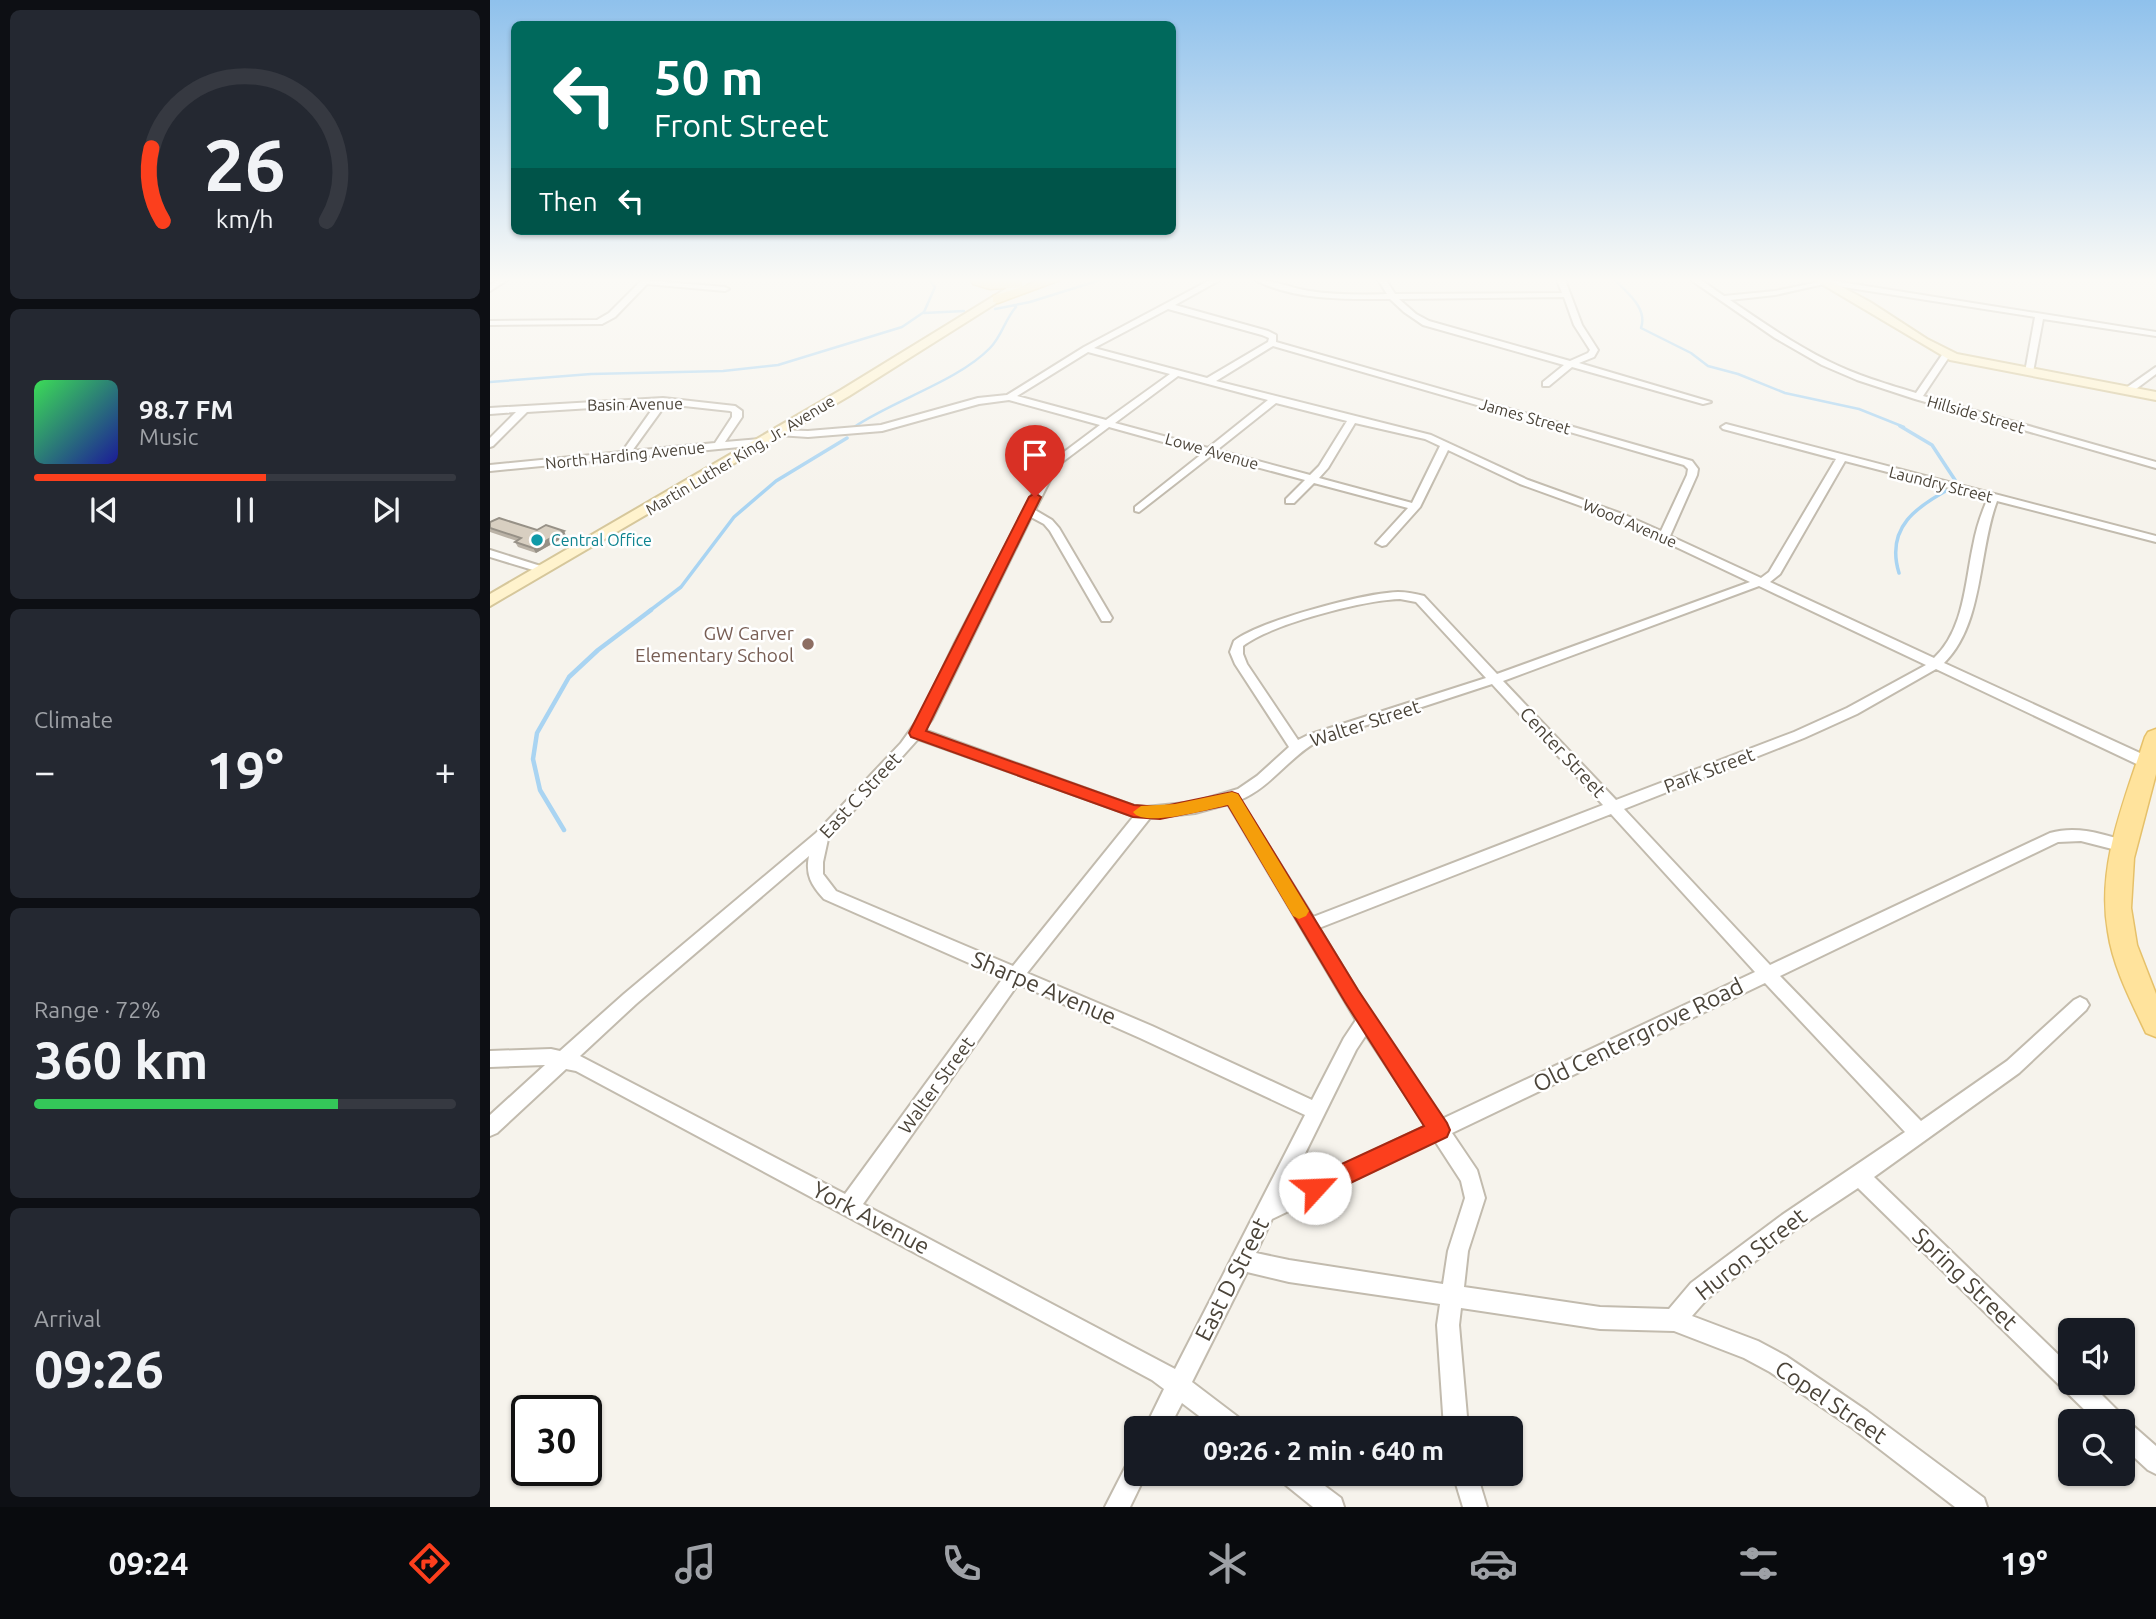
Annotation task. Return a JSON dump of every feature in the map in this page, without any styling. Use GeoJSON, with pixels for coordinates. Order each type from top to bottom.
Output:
{"type":"FeatureCollection","features":[{"type":"Feature","properties":{"kind":"main road","name":"Martin Luther King, Jr. Avenue"},"geometry":{"type":"LineString","coordinates":[[490,601],[913,350]]}},
{"type":"Feature","properties":{"kind":"main road"},"geometry":{"type":"LineString","coordinates":[[1941,350],[1947,354],[2029,372],[2156,396]]}},
{"type":"Feature","properties":{"kind":"main road"},"geometry":{"type":"LineString","coordinates":[[2156,737],[2124,846],[2117,880],[2120,930],[2133,974],[2156,1024]]}},
{"type":"Feature","properties":{"kind":"street"},"geometry":{"type":"LineString","coordinates":[[778,432],[808,434],[882,428],[978,401],[1009,397],[1085,350]]}},
{"type":"Feature","properties":{"kind":"street","name":"Wood Avenue"},"geometry":{"type":"LineString","coordinates":[[1092,350],[1419,434],[1524,482],[1621,517],[2148,763]]}},
{"type":"Feature","properties":{"kind":"street"},"geometry":{"type":"LineString","coordinates":[[1209,381],[1260,350]]}},
{"type":"Feature","properties":{"kind":"street","name":"James Street"},"geometry":{"type":"LineString","coordinates":[[1297,350],[1688,463],[1693,469],[1692,475],[1664,537]]}},
{"type":"Feature","properties":{"kind":"street"},"geometry":{"type":"LineString","coordinates":[[1526,350],[1572,363],[1581,369],[1706,402]]}},
{"type":"Feature","properties":{"kind":"street"},"geometry":{"type":"LineString","coordinates":[[1546,384],[1572,363],[1591,355],[1594,350]]}},
{"type":"Feature","properties":{"kind":"street","name":"Hillside Street"},"geometry":{"type":"LineString","coordinates":[[1804,350],[1825,363],[1918,397],[2156,465]]}},
{"type":"Feature","properties":{"kind":"street"},"geometry":{"type":"LineString","coordinates":[[2029,372],[2033,350]]}},
{"type":"Feature","properties":{"kind":"street"},"geometry":{"type":"LineString","coordinates":[[1918,397],[1947,354]]}},
{"type":"Feature","properties":{"kind":"street"},"geometry":{"type":"LineString","coordinates":[[2129,390],[2156,370]]}},
{"type":"Feature","properties":{"kind":"street","name":"East C Street"},"geometry":{"type":"LineString","coordinates":[[490,1127],[640,990],[821,837],[916,733],[1053,464],[1177,373]]}},
{"type":"Feature","properties":{"kind":"street","name":"Lowe Avenue"},"geometry":{"type":"LineString","coordinates":[[1009,397],[1415,507]]}},
{"type":"Feature","properties":{"kind":"street"},"geometry":{"type":"LineString","coordinates":[[1139,509],[1275,399]]}},
{"type":"Feature","properties":{"kind":"street"},"geometry":{"type":"LineString","coordinates":[[624,456],[663,401]]}},
{"type":"Feature","properties":{"kind":"street","name":"Basin Avenue"},"geometry":{"type":"LineString","coordinates":[[490,411],[663,401],[720,406],[737,411],[737,418],[718,446]]}},
{"type":"Feature","properties":{"kind":"street"},"geometry":{"type":"LineString","coordinates":[[490,444],[525,408]]}},
{"type":"Feature","properties":{"kind":"street"},"geometry":{"type":"LineString","coordinates":[[1290,501],[1323,468],[1353,419]]}},
{"type":"Feature","properties":{"kind":"street","name":"Laundry Street"},"geometry":{"type":"LineString","coordinates":[[1726,427],[2156,540]]}},
{"type":"Feature","properties":{"kind":"street","name":"North Harding Avenue"},"geometry":{"type":"LineString","coordinates":[[490,468],[760,442]]}},
{"type":"Feature","properties":{"kind":"street"},"geometry":{"type":"LineString","coordinates":[[1382,543],[1415,507],[1446,445]]}},
{"type":"Feature","properties":{"kind":"street","name":"Walter Street"},"geometry":{"type":"LineString","coordinates":[[849,1206],[1015,976],[1145,813],[1175,811],[1232,798],[1255,785],[1289,755],[1295,746],[1495,679],[1762,582],[1774,574],[1841,458]]}},
{"type":"Feature","properties":{"kind":"street","name":"Park Street"},"geometry":{"type":"LineString","coordinates":[[1308,926],[1799,735],[1852,711],[1936,664],[1960,630],[1968,609],[1982,530],[1993,498]]}},
{"type":"Feature","properties":{"kind":"street"},"geometry":{"type":"LineString","coordinates":[[1028,510],[1048,522],[1055,530],[1106,618]]}},
{"type":"Feature","properties":{"kind":"street"},"geometry":{"type":"LineString","coordinates":[[490,553],[543,570]]}},
{"type":"Feature","properties":{"kind":"street","name":"Center Street"},"geometry":{"type":"LineString","coordinates":[[1295,746],[1236,654],[1237,645],[1243,638],[1373,600],[1409,596],[1426,604],[1918,1132]]}},
{"type":"Feature","properties":{"kind":"street"},"geometry":{"type":"LineString","coordinates":[[916,733],[1096,799],[1145,813]]}},
{"type":"Feature","properties":{"kind":"street"},"geometry":{"type":"LineString","coordinates":[[1232,798],[1366,1020],[1470,1177],[1475,1198],[1458,1251],[1451,1296],[1448,1345],[1455,1416]]}},
{"type":"Feature","properties":{"kind":"street","name":"Old Centergrove Road"},"geometry":{"type":"LineString","coordinates":[[1266,1212],[2055,837],[2064,834],[2086,836],[2124,846]]}},
{"type":"Feature","properties":{"kind":"street","name":"Sharpe Avenue"},"geometry":{"type":"LineString","coordinates":[[821,837],[814,874],[816,881],[830,895],[1316,1111]]}},
{"type":"Feature","properties":{"kind":"street","name":"Huron Street"},"geometry":{"type":"LineString","coordinates":[[1674,1320],[1699,1291],[1789,1222],[2013,1067],[2080,1005]]}},
{"type":"Feature","properties":{"kind":"street","name":"East D Street"},"geometry":{"type":"LineString","coordinates":[[1163,1416],[1350,1044],[1366,1020]]}},
{"type":"Feature","properties":{"kind":"street","name":"York Avenue"},"geometry":{"type":"LineString","coordinates":[[490,1059],[551,1057],[580,1064],[1179,1384],[1219,1416]]}},
{"type":"Feature","properties":{"kind":"street","name":"Spring Street"},"geometry":{"type":"LineString","coordinates":[[1859,1176],[2058,1369]]}},
{"type":"Feature","properties":{"kind":"street"},"geometry":{"type":"LineString","coordinates":[[1242,1260],[1289,1271],[1600,1318],[1674,1320]]}},
{"type":"Feature","properties":{"kind":"street","name":"Copel Street"},"geometry":{"type":"LineString","coordinates":[[1674,1320],[1750,1349],[1777,1364],[1859,1419],[1975,1507]]}},
{"type":"Feature","properties":{"kind":"street","name":"Spring Street"},"geometry":{"type":"LineString","coordinates":[[2085,1395],[2099,1409]]}},
{"type":"Feature","properties":{"kind":"street"},"geometry":{"type":"LineString","coordinates":[[2135,1443],[2156,1462]]}},
{"type":"Feature","properties":{"kind":"street"},"geometry":{"type":"LineString","coordinates":[[1117,1507],[1128,1486]]}},
{"type":"Feature","properties":{"kind":"street"},"geometry":{"type":"LineString","coordinates":[[1305,1486],[1332,1507]]}},
{"type":"Feature","properties":{"kind":"street"},"geometry":{"type":"LineString","coordinates":[[1469,1486],[1475,1507]]}},
{"type":"Feature","properties":{"kind":"building","name":"Central Office"},"geometry":{"type":"Polygon","coordinates":[[[499,518],[537,530],[546,525],[564,531],[533,548],[515,542],[521,538],[490,528],[490,522],[499,518]]]}},
{"type":"Feature","properties":{"kind":"waterway"},"geometry":{"type":"LineString","coordinates":[[490,382],[591,374],[723,371],[778,365],[826,350]]}},
{"type":"Feature","properties":{"kind":"waterway"},"geometry":{"type":"LineString","coordinates":[[854,427],[961,370],[987,350]]}},
{"type":"Feature","properties":{"kind":"waterway"},"geometry":{"type":"LineString","coordinates":[[1686,350],[1708,366],[1738,374],[1785,393],[1859,409],[1904,427]]}},
{"type":"Feature","properties":{"kind":"waterway"},"geometry":{"type":"LineString","coordinates":[[1899,573],[1896,543],[1900,531],[1916,510],[1953,487],[1955,480],[1932,445],[1900,426]]}},
{"type":"Feature","properties":{"kind":"waterway"},"geometry":{"type":"LineString","coordinates":[[648,612],[681,587],[734,517],[776,481],[847,438]]}},
{"type":"Feature","properties":{"kind":"waterway"},"geometry":{"type":"LineString","coordinates":[[564,830],[540,790],[533,759],[537,733],[569,677],[598,650],[651,610]]}},
{"type":"Feature","properties":{"kind":"slow traffic"},"geometry":{"type":"LineString","coordinates":[[1141,812],[1175,811],[1232,798],[1299,911]]}},
{"type":"Feature","properties":{"kind":"place","name":"Central Office"},"geometry":{"type":"Point","coordinates":[537,540]}},
{"type":"Feature","properties":{"kind":"place","name":"GW Carver Elementary School"},"geometry":{"type":"Point","coordinates":[808,644]}},
{"type":"Feature","properties":{"kind":"route"},"geometry":{"type":"LineString","coordinates":[[1035,497],[916,733],[1133,811],[1160,813],[1232,798],[1366,1020],[1439,1130],[1315,1188]]}}]}
